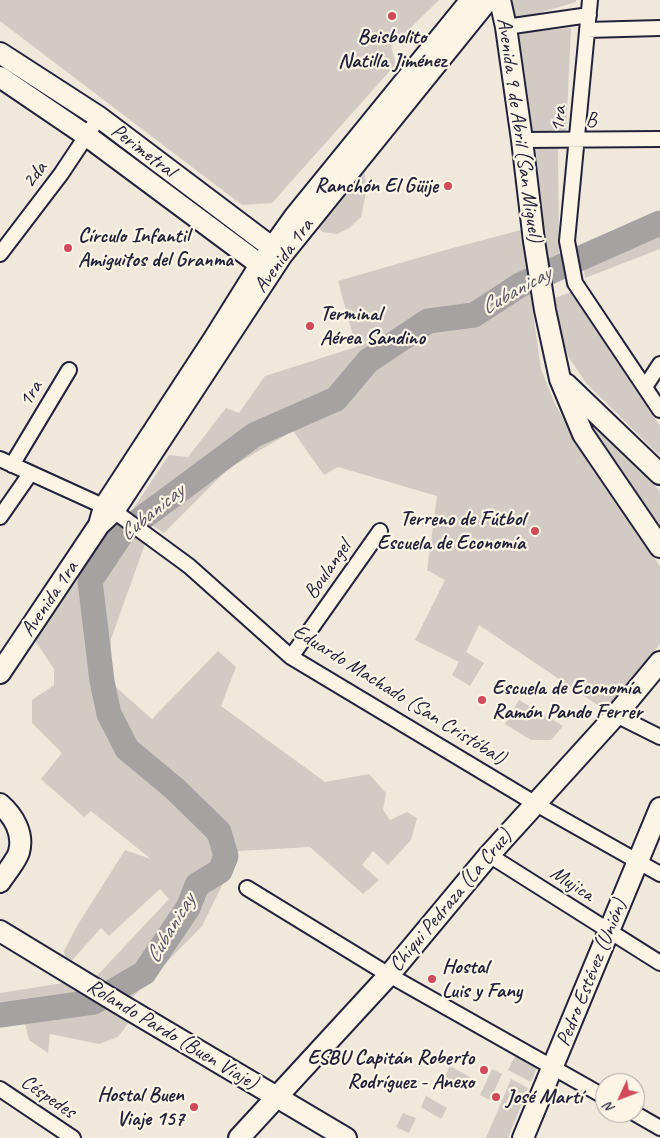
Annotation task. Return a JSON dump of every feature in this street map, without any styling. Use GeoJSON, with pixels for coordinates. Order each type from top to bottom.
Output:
{"type":"FeatureCollection","features":[{"type":"Feature","properties":{"kind":"main road","name":"Avenida 1ra"},"geometry":{"type":"LineString","coordinates":[[277,251],[296,216],[471,0]]}},
{"type":"Feature","properties":{"kind":"main road","name":"Avenida 1ra"},"geometry":{"type":"LineString","coordinates":[[0,673],[110,515],[277,251],[488,0]]}},
{"type":"Feature","properties":{"kind":"main road","name":"Avenida 9 de Abril (San Miguel)"},"geometry":{"type":"LineString","coordinates":[[500,0],[506,27],[522,140],[534,241],[545,310],[560,379],[582,434],[660,547]]}},
{"type":"Feature","properties":{"kind":"main road","name":"Perimetral"},"geometry":{"type":"LineString","coordinates":[[0,54],[99,117],[277,251]]}},
{"type":"Feature","properties":{"kind":"main road","name":"Perimetral"},"geometry":{"type":"LineString","coordinates":[[0,77],[87,136],[265,268]]}},
{"type":"Feature","properties":{"kind":"main road"},"geometry":{"type":"LineString","coordinates":[[247,229],[264,232],[277,228],[296,216]]}},
{"type":"Feature","properties":{"kind":"main road"},"geometry":{"type":"LineString","coordinates":[[238,301],[246,272],[243,252]]}},
{"type":"Feature","properties":{"kind":"main road","name":"Avenida 1ra"},"geometry":{"type":"LineString","coordinates":[[110,515],[238,301],[265,268]]}},
{"type":"Feature","properties":{"kind":"main road"},"geometry":{"type":"LineString","coordinates":[[560,379],[660,474]]}},
{"type":"Feature","properties":{"kind":"main road","name":"Chiqui Pedraza (La Cruz)"},"geometry":{"type":"LineString","coordinates":[[239,1138],[389,974],[489,855],[616,715],[660,662]]}},
{"type":"Feature","properties":{"kind":"main road"},"geometry":{"type":"LineString","coordinates":[[0,804],[9,812],[20,833],[19,853],[0,882]]}},
{"type":"Feature","properties":{"kind":"main road","name":"Pedro Estévez (Unión)"},"geometry":{"type":"LineString","coordinates":[[524,1138],[660,808]]}},
{"type":"Feature","properties":{"kind":"main road","name":"Rolando Pardo (Buen Viaje)"},"geometry":{"type":"LineString","coordinates":[[0,931],[276,1098],[346,1138]]}},
{"type":"Feature","properties":{"kind":"street","name":"1ra"},"geometry":{"type":"LineString","coordinates":[[590,0],[567,241],[575,283],[645,387]]}},
{"type":"Feature","properties":{"kind":"street"},"geometry":{"type":"LineString","coordinates":[[506,27],[589,15]]}},
{"type":"Feature","properties":{"kind":"street"},"geometry":{"type":"LineString","coordinates":[[588,30],[660,28]]}},
{"type":"Feature","properties":{"kind":"street","name":"2da"},"geometry":{"type":"LineString","coordinates":[[0,254],[61,174],[99,117]]}},
{"type":"Feature","properties":{"kind":"street","name":"B"},"geometry":{"type":"LineString","coordinates":[[522,140],[660,139]]}},
{"type":"Feature","properties":{"kind":"street"},"geometry":{"type":"LineString","coordinates":[[660,364],[645,387],[660,410]]}},
{"type":"Feature","properties":{"kind":"street","name":"1ra"},"geometry":{"type":"LineString","coordinates":[[6,462],[69,370]]}},
{"type":"Feature","properties":{"kind":"street","name":"Eduardo Machado (San Cristóbal)"},"geometry":{"type":"LineString","coordinates":[[6,462],[110,515],[152,539],[189,566],[292,657],[536,804],[660,874]]}},
{"type":"Feature","properties":{"kind":"street"},"geometry":{"type":"LineString","coordinates":[[0,517],[30,474]]}},
{"type":"Feature","properties":{"kind":"street","name":"Boulangel"},"geometry":{"type":"LineString","coordinates":[[292,657],[380,531]]}},
{"type":"Feature","properties":{"kind":"street"},"geometry":{"type":"LineString","coordinates":[[616,715],[660,737]]}},
{"type":"Feature","properties":{"kind":"street","name":"Mujica"},"geometry":{"type":"LineString","coordinates":[[489,855],[660,963]]}},
{"type":"Feature","properties":{"kind":"street"},"geometry":{"type":"LineString","coordinates":[[246,888],[389,974],[595,1091]]}},
{"type":"Feature","properties":{"kind":"street","name":"Céspedes"},"geometry":{"type":"LineString","coordinates":[[0,1089],[74,1138]]}},
{"type":"Feature","properties":{"kind":"street"},"geometry":{"type":"LineString","coordinates":[[645,1119],[660,1128]]}},
{"type":"Feature","properties":{"kind":"shaded area"},"geometry":{"type":"Polygon","coordinates":[[[0,0],[439,0],[391,47],[396,64],[272,203],[242,205],[0,21],[0,0]]]}},
{"type":"Feature","properties":{"kind":"shaded area"},"geometry":{"type":"Polygon","coordinates":[[[506,0],[576,0],[576,2],[515,20],[506,0]]]}},
{"type":"Feature","properties":{"kind":"shaded area"},"geometry":{"type":"Polygon","coordinates":[[[571,28],[566,134],[533,134],[519,33],[571,28]]]}},
{"type":"Feature","properties":{"kind":"shaded area"},"geometry":{"type":"Polygon","coordinates":[[[536,146],[558,147],[559,257],[548,259],[539,213],[536,146]]]}},
{"type":"Feature","properties":{"kind":"shaded area"},"geometry":{"type":"Polygon","coordinates":[[[363,165],[367,188],[361,217],[349,228],[337,234],[323,232],[316,226],[363,165]]]}},
{"type":"Feature","properties":{"kind":"shaded area"},"geometry":{"type":"Polygon","coordinates":[[[660,216],[660,249],[585,278],[582,249],[660,216]]]}},
{"type":"Feature","properties":{"kind":"shaded area"},"geometry":{"type":"Polygon","coordinates":[[[521,230],[541,369],[555,404],[574,438],[660,566],[660,644],[605,710],[479,625],[466,652],[484,663],[470,686],[452,675],[459,662],[415,640],[445,580],[427,570],[437,496],[338,467],[324,475],[293,431],[229,468],[164,533],[131,512],[169,455],[188,457],[226,408],[239,413],[265,376],[356,347],[338,281],[521,230]]]}},
{"type":"Feature","properties":{"kind":"shaded area"},"geometry":{"type":"Polygon","coordinates":[[[571,292],[660,426],[660,456],[587,384],[569,358],[560,332],[555,298],[571,292]]]}},
{"type":"Feature","properties":{"kind":"shaded area"},"geometry":{"type":"Polygon","coordinates":[[[589,423],[660,491],[660,531],[589,423]]]}},
{"type":"Feature","properties":{"kind":"shaded area"},"geometry":{"type":"Polygon","coordinates":[[[114,523],[145,544],[111,639],[109,681],[152,719],[218,651],[236,667],[221,706],[325,782],[369,774],[386,793],[383,810],[390,820],[407,812],[417,818],[411,840],[388,865],[373,851],[362,865],[379,880],[363,894],[310,847],[239,851],[202,926],[132,998],[111,992],[92,981],[169,899],[160,889],[109,936],[101,928],[67,966],[64,951],[77,926],[125,850],[151,859],[91,811],[84,817],[41,779],[62,753],[32,723],[32,700],[54,685],[54,669],[34,639],[77,581],[114,523]]]}},
{"type":"Feature","properties":{"kind":"shaded area"},"geometry":{"type":"Polygon","coordinates":[[[519,700],[563,726],[551,740],[531,740],[505,724],[519,700]]]}},
{"type":"Feature","properties":{"kind":"shaded area"},"geometry":{"type":"Polygon","coordinates":[[[63,983],[129,1022],[118,1037],[99,1044],[50,1034],[48,1053],[29,1040],[24,1019],[0,1024],[0,993],[63,983]]]}},
{"type":"Feature","properties":{"kind":"shaded area"},"geometry":{"type":"Polygon","coordinates":[[[515,1056],[537,1067],[531,1082],[508,1070],[515,1056]]]}},
{"type":"Feature","properties":{"kind":"shaded area"},"geometry":{"type":"Polygon","coordinates":[[[450,1066],[470,1077],[465,1089],[444,1079],[450,1066]]]}},
{"type":"Feature","properties":{"kind":"shaded area"},"geometry":{"type":"Polygon","coordinates":[[[492,1069],[502,1074],[490,1100],[480,1095],[492,1069]]]}},
{"type":"Feature","properties":{"kind":"shaded area"},"geometry":{"type":"Polygon","coordinates":[[[511,1079],[528,1088],[508,1138],[486,1138],[511,1079]]]}},
{"type":"Feature","properties":{"kind":"shaded area"},"geometry":{"type":"Polygon","coordinates":[[[426,1096],[447,1108],[441,1119],[421,1107],[426,1096]]]}},
{"type":"Feature","properties":{"kind":"shaded area"},"geometry":{"type":"Polygon","coordinates":[[[403,1113],[416,1118],[409,1133],[396,1127],[403,1113]]]}},
{"type":"Feature","properties":{"kind":"waterway","name":"Cubanicay"},"geometry":{"type":"LineString","coordinates":[[0,1015],[94,1002],[144,973],[188,908],[197,885],[220,871],[226,856],[219,832],[175,789],[127,749],[109,714],[102,681],[90,581],[122,533],[254,435],[336,399],[368,361],[428,321],[474,315],[520,285],[660,223]]}},
{"type":"Feature","properties":{"kind":"place","name":"Beisbolito Natilla Jiménez"},"geometry":{"type":"Point","coordinates":[392,16]}},
{"type":"Feature","properties":{"kind":"place","name":"Ranchón El Güije"},"geometry":{"type":"Point","coordinates":[448,186]}},
{"type":"Feature","properties":{"kind":"place","name":"Círculo Infantil Amiguitos del Granma"},"geometry":{"type":"Point","coordinates":[68,248]}},
{"type":"Feature","properties":{"kind":"place","name":"Terminal Aérea Sandino"},"geometry":{"type":"Point","coordinates":[310,326]}},
{"type":"Feature","properties":{"kind":"place","name":"Terreno de Fútbol Escuela de Economía"},"geometry":{"type":"Point","coordinates":[535,531]}},
{"type":"Feature","properties":{"kind":"place","name":"Escuela de Economía Ramón Pando Ferrer"},"geometry":{"type":"Point","coordinates":[482,700]}},
{"type":"Feature","properties":{"kind":"place","name":"Hostal Luis y Fany"},"geometry":{"type":"Point","coordinates":[432,979]}},
{"type":"Feature","properties":{"kind":"place","name":"ESBU Capitán Roberto Rodríguez - Anexo"},"geometry":{"type":"Point","coordinates":[484,1070]}},
{"type":"Feature","properties":{"kind":"place","name":"José Martí"},"geometry":{"type":"Point","coordinates":[496,1097]}},
{"type":"Feature","properties":{"kind":"place","name":"Hostal Buen Viaje 157"},"geometry":{"type":"Point","coordinates":[194,1107]}}]}
